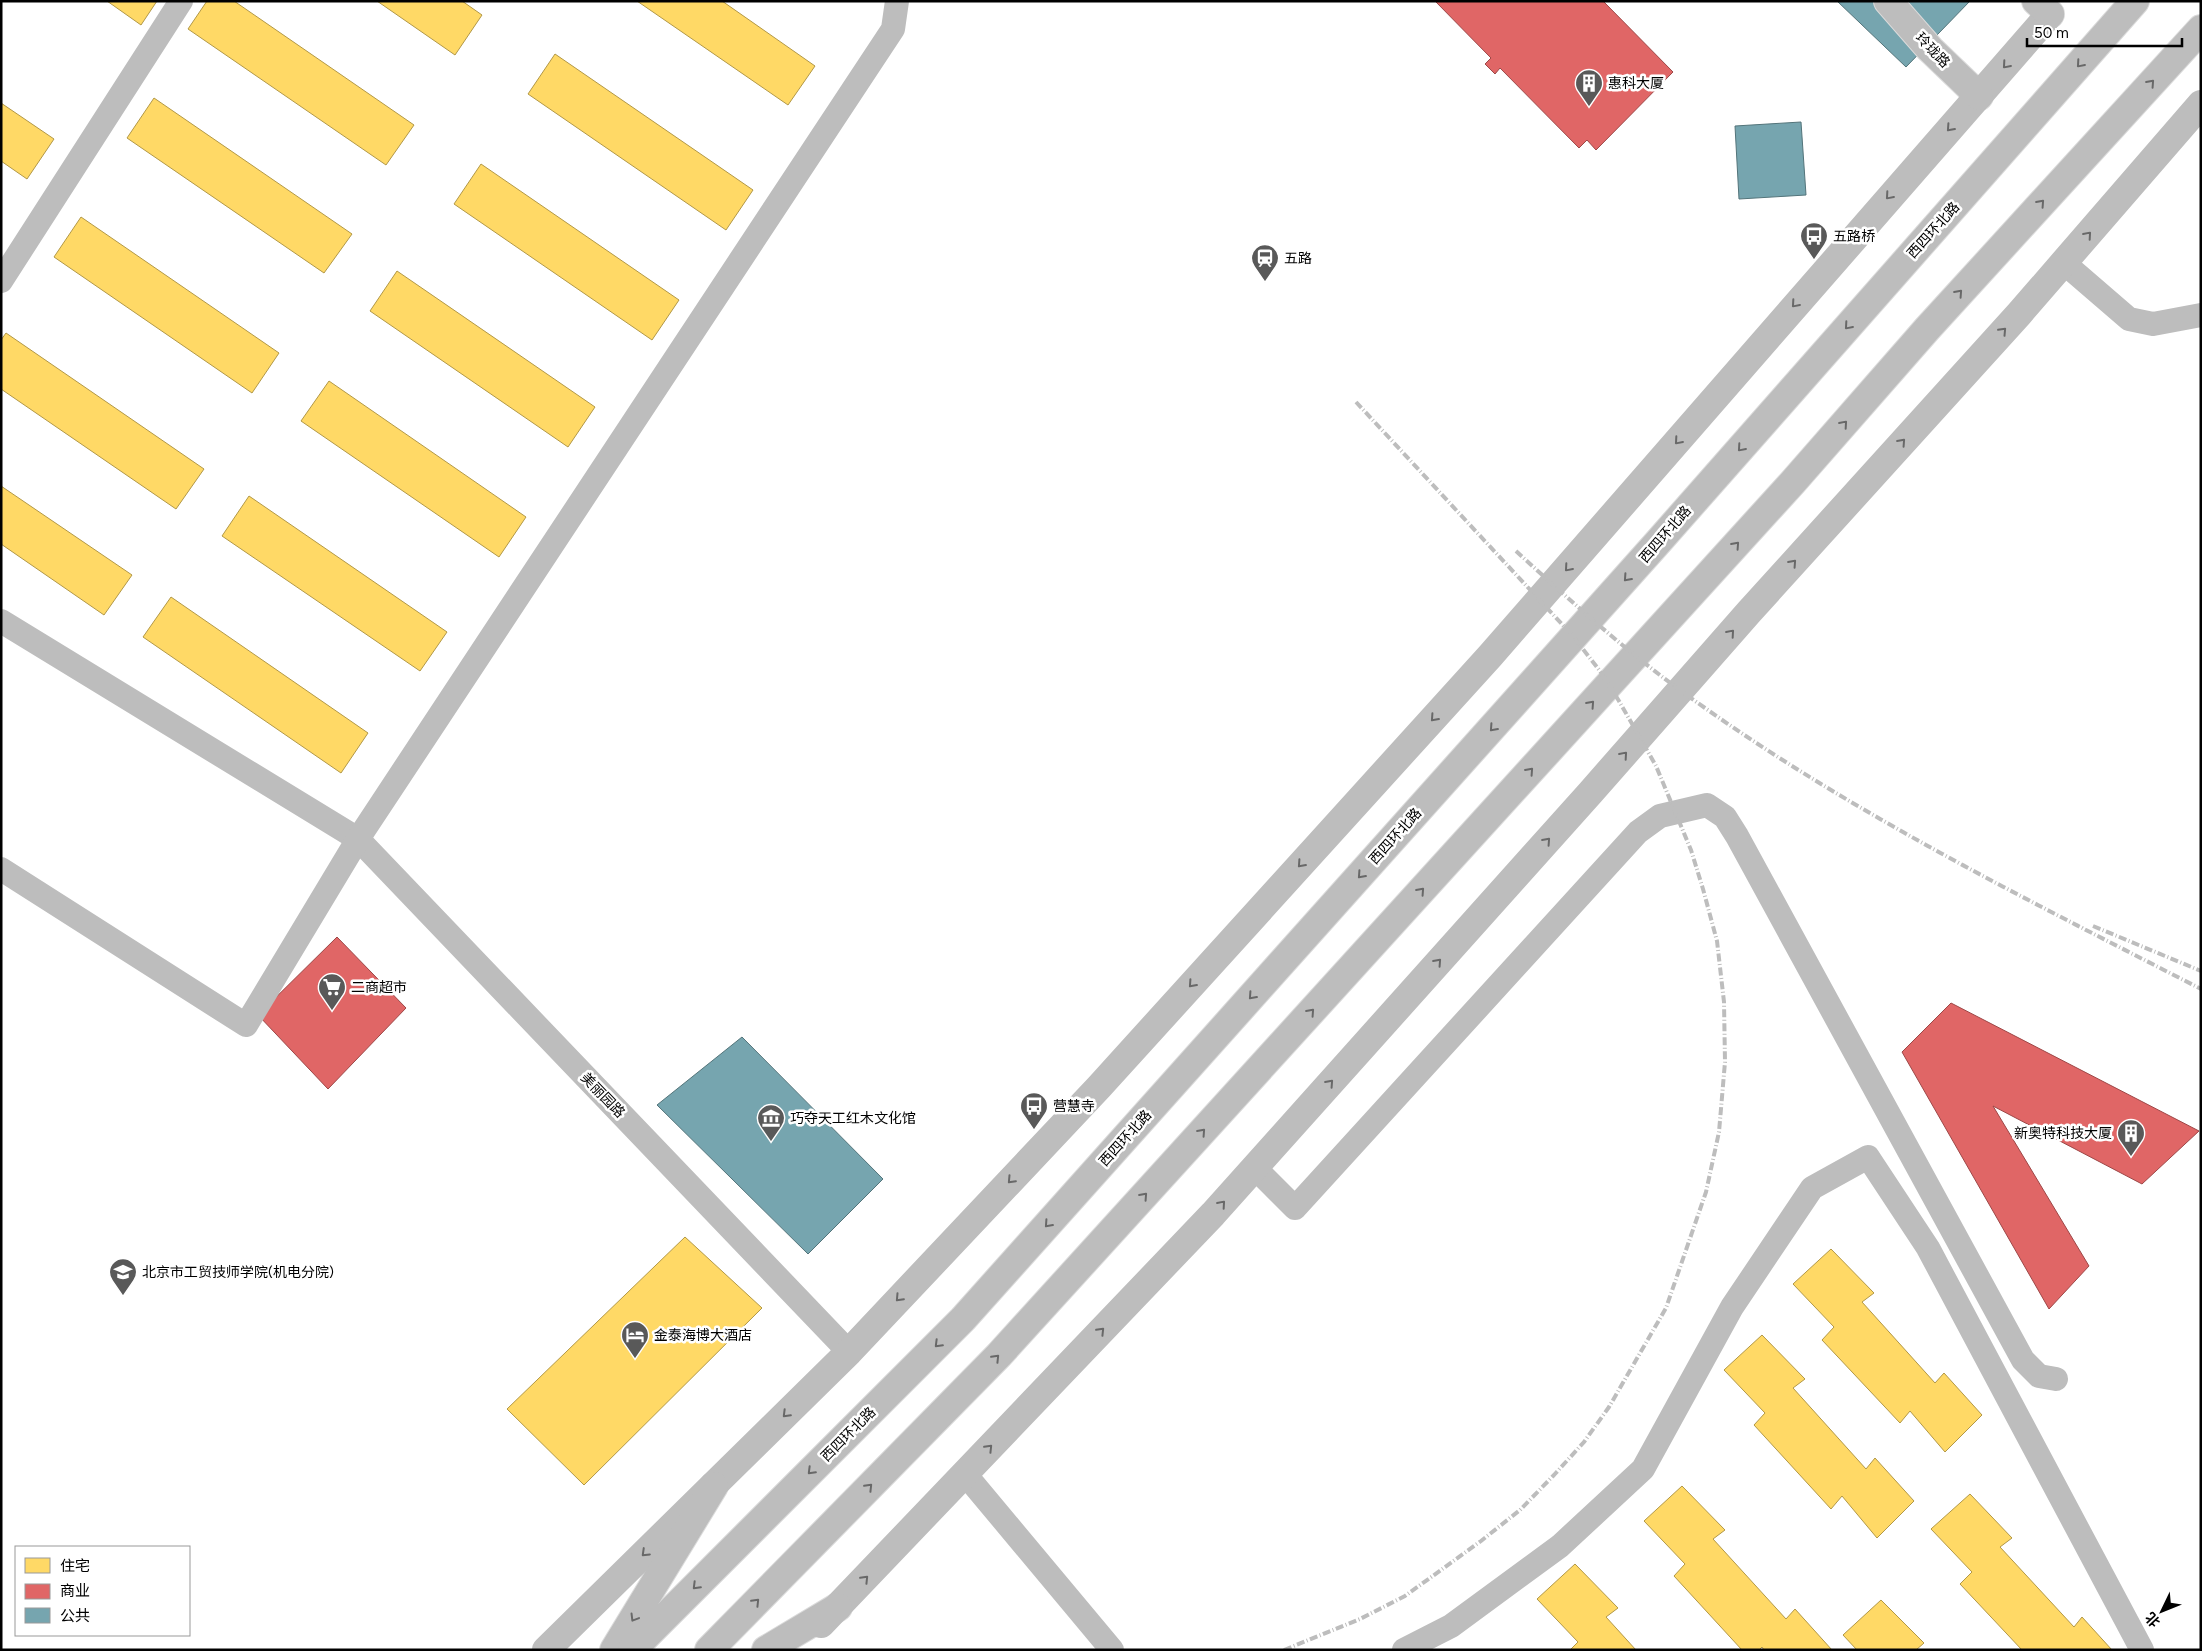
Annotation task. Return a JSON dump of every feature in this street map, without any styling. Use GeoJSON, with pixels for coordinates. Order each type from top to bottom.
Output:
{"type":"FeatureCollection","features":[{"type":"Feature","properties":{"kind":"main road","name":"玲珑路"},"geometry":{"type":"LineString","coordinates":[[1888,1],[1930,48],[1980,96]]}},
{"type":"Feature","properties":{"kind":"main road","name":"西四环北路"},"geometry":{"type":"LineString","coordinates":[[632,1650],[963,1320],[1659,541],[2135,1]]}},
{"type":"Feature","properties":{"kind":"main road"},"geometry":{"type":"LineString","coordinates":[[546,1650],[849,1352],[1099,1087],[1490,656],[1623,505],[1846,246],[1980,96],[2043,8]]}},
{"type":"Feature","properties":{"kind":"main road"},"geometry":{"type":"LineString","coordinates":[[709,1650],[999,1355],[1761,517],[1926,329],[2201,29]]}},
{"type":"Feature","properties":{"kind":"main road"},"geometry":{"type":"LineString","coordinates":[[793,1650],[838,1607],[1189,1240],[1592,792],[1749,612],[2064,263],[2201,104]]}},
{"type":"Feature","properties":{"kind":"main road"},"geometry":{"type":"LineString","coordinates":[[614,1650],[714,1486]]}},
{"type":"Feature","properties":{"kind":"main road"},"geometry":{"type":"LineString","coordinates":[[766,1650],[838,1607]]}},
{"type":"Feature","properties":{"kind":"street"},"geometry":{"type":"LineString","coordinates":[[1,281],[181,1]]}},
{"type":"Feature","properties":{"kind":"street"},"geometry":{"type":"LineString","coordinates":[[1,869],[246,1025],[358,839],[892,29],[897,1]]}},
{"type":"Feature","properties":{"kind":"street"},"geometry":{"type":"LineString","coordinates":[[2064,263],[2129,319],[2153,324],[2201,315]]}},
{"type":"Feature","properties":{"kind":"street","name":"美丽园路"},"geometry":{"type":"LineString","coordinates":[[1,621],[358,839],[849,1352]]}},
{"type":"Feature","properties":{"kind":"street"},"geometry":{"type":"LineString","coordinates":[[1254,1167],[1295,1208],[1638,832],[1660,816],[1707,805],[1725,817],[1737,836],[2023,1360],[2039,1376],[2056,1379]]}},
{"type":"Feature","properties":{"kind":"street"},"geometry":{"type":"LineString","coordinates":[[1404,1650],[1451,1626],[1560,1546],[1644,1468],[1732,1306],[1812,1188],[1868,1157],[1928,1248],[2142,1650]]}},
{"type":"Feature","properties":{"kind":"street"},"geometry":{"type":"LineString","coordinates":[[965,1474],[1112,1650]]}},
{"type":"Feature","properties":{"kind":"building: 住宅"},"geometry":{"type":"Polygon","coordinates":[[[107,1],[157,1],[141,25],[107,1]]]}},
{"type":"Feature","properties":{"kind":"building: 住宅"},"geometry":{"type":"Polygon","coordinates":[[[207,1],[234,1],[414,125],[386,165],[188,29],[207,1]]]}},
{"type":"Feature","properties":{"kind":"building: 住宅"},"geometry":{"type":"Polygon","coordinates":[[[377,1],[462,1],[482,15],[455,55],[377,1]]]}},
{"type":"Feature","properties":{"kind":"building: 住宅"},"geometry":{"type":"Polygon","coordinates":[[[637,1],[722,1],[815,66],[788,105],[637,1]]]}},
{"type":"Feature","properties":{"kind":"building: 住宅"},"geometry":{"type":"Polygon","coordinates":[[[555,54],[753,190],[726,230],[528,94],[555,54]]]}},
{"type":"Feature","properties":{"kind":"building: 住宅"},"geometry":{"type":"Polygon","coordinates":[[[154,98],[352,234],[324,273],[127,138],[154,98]]]}},
{"type":"Feature","properties":{"kind":"building: 住宅"},"geometry":{"type":"Polygon","coordinates":[[[1,103],[54,139],[27,179],[1,161],[1,103]]]}},
{"type":"Feature","properties":{"kind":"building: 住宅"},"geometry":{"type":"Polygon","coordinates":[[[481,164],[679,300],[652,340],[454,204],[481,164]]]}},
{"type":"Feature","properties":{"kind":"building: 住宅"},"geometry":{"type":"Polygon","coordinates":[[[81,217],[279,353],[252,393],[54,257],[81,217]]]}},
{"type":"Feature","properties":{"kind":"building: 住宅"},"geometry":{"type":"Polygon","coordinates":[[[397,271],[595,407],[568,447],[370,311],[397,271]]]}},
{"type":"Feature","properties":{"kind":"building: 住宅"},"geometry":{"type":"Polygon","coordinates":[[[6,333],[204,469],[176,509],[1,389],[1,340],[6,333]]]}},
{"type":"Feature","properties":{"kind":"building: 住宅"},"geometry":{"type":"Polygon","coordinates":[[[329,381],[526,517],[499,557],[301,421],[329,381]]]}},
{"type":"Feature","properties":{"kind":"building: 住宅"},"geometry":{"type":"Polygon","coordinates":[[[1,486],[132,575],[104,615],[1,544],[1,486]]]}},
{"type":"Feature","properties":{"kind":"building: 住宅"},"geometry":{"type":"Polygon","coordinates":[[[249,496],[447,632],[420,671],[222,536],[249,496]]]}},
{"type":"Feature","properties":{"kind":"building: 住宅"},"geometry":{"type":"Polygon","coordinates":[[[171,597],[368,733],[341,773],[143,637],[171,597]]]}},
{"type":"Feature","properties":{"kind":"building: 住宅","name":"金泰海博大酒店"},"geometry":{"type":"Polygon","coordinates":[[[685,1237],[762,1308],[584,1485],[507,1409],[685,1237]]]}},
{"type":"Feature","properties":{"kind":"building: 住宅"},"geometry":{"type":"Polygon","coordinates":[[[1831,1249],[1874,1293],[1862,1302],[1935,1383],[1944,1373],[1982,1415],[1945,1452],[1910,1411],[1900,1423],[1822,1340],[1834,1327],[1793,1284],[1831,1249]]]}},
{"type":"Feature","properties":{"kind":"building: 住宅"},"geometry":{"type":"Polygon","coordinates":[[[1762,1335],[1805,1379],[1793,1388],[1866,1469],[1875,1458],[1914,1501],[1877,1538],[1842,1496],[1831,1509],[1754,1425],[1765,1413],[1724,1370],[1762,1335]]]}},
{"type":"Feature","properties":{"kind":"building: 住宅"},"geometry":{"type":"Polygon","coordinates":[[[1682,1486],[1725,1530],[1713,1539],[1786,1619],[1795,1609],[1832,1650],[1764,1650],[1762,1647],[1759,1650],[1742,1650],[1674,1576],[1685,1564],[1644,1521],[1682,1486]]]}},
{"type":"Feature","properties":{"kind":"building: 住宅"},"geometry":{"type":"Polygon","coordinates":[[[1970,1494],[2012,1538],[2000,1547],[2074,1627],[2082,1617],[2112,1650],[2022,1650],[1960,1584],[1972,1572],[1931,1529],[1970,1494]]]}},
{"type":"Feature","properties":{"kind":"building: 住宅"},"geometry":{"type":"Polygon","coordinates":[[[1575,1564],[1618,1608],[1606,1617],[1636,1650],[1570,1650],[1578,1642],[1537,1599],[1575,1564]]]}},
{"type":"Feature","properties":{"kind":"building: 住宅"},"geometry":{"type":"Polygon","coordinates":[[[1881,1600],[1924,1643],[1916,1650],[1857,1650],[1843,1635],[1881,1600]]]}},
{"type":"Feature","properties":{"kind":"building: 商业","name":"惠科大厦"},"geometry":{"type":"Polygon","coordinates":[[[1435,1],[1603,1],[1673,72],[1596,150],[1587,140],[1579,148],[1500,68],[1495,74],[1485,64],[1491,58],[1435,1]]]}},
{"type":"Feature","properties":{"kind":"building: 商业","name":"二商超市"},"geometry":{"type":"Polygon","coordinates":[[[337,937],[406,1008],[328,1089],[258,1015],[337,937]]]}},
{"type":"Feature","properties":{"kind":"building: 商业","name":"新奥特科技大厦"},"geometry":{"type":"Polygon","coordinates":[[[1951,1003],[2199,1131],[2142,1184],[1993,1106],[2089,1266],[2049,1309],[1902,1052],[1951,1003]]]}},
{"type":"Feature","properties":{"kind":"building: 公共"},"geometry":{"type":"Polygon","coordinates":[[[1837,1],[1970,1],[1906,67],[1837,1]]]}},
{"type":"Feature","properties":{"kind":"building: 公共"},"geometry":{"type":"Polygon","coordinates":[[[1801,122],[1806,195],[1739,199],[1735,126],[1801,122]]]}},
{"type":"Feature","properties":{"kind":"building: 公共","name":"巧夺天工红木文化馆"},"geometry":{"type":"Polygon","coordinates":[[[742,1037],[883,1179],[808,1254],[657,1105],[742,1037]]]}},
{"type":"Feature","properties":{"kind":"railway"},"geometry":{"type":"LineString","coordinates":[[1284,1650],[1360,1619],[1405,1596],[1520,1510],[1584,1442],[1609,1407],[1666,1308],[1706,1192],[1719,1132],[1725,1062],[1724,1002],[1717,941],[1691,850],[1656,766],[1600,671],[1572,635],[1356,402]]}},
{"type":"Feature","properties":{"kind":"railway"},"geometry":{"type":"LineString","coordinates":[[1516,551],[1655,672],[1764,748],[1825,786],[1948,857],[2201,989]]}},
{"type":"Feature","properties":{"kind":"railway"},"geometry":{"type":"LineString","coordinates":[[2093,926],[2201,971]]}},
{"type":"Feature","properties":{"kind":"place","name":"惠科大厦"},"geometry":{"type":"Point","coordinates":[1589,107]}},
{"type":"Feature","properties":{"kind":"place","name":"五路桥"},"geometry":{"type":"Point","coordinates":[1814,260]}},
{"type":"Feature","properties":{"kind":"place","name":"五路"},"geometry":{"type":"Point","coordinates":[1265,282]}},
{"type":"Feature","properties":{"kind":"place","name":"二商超市"},"geometry":{"type":"Point","coordinates":[332,1011]}},
{"type":"Feature","properties":{"kind":"place","name":"营慧寺"},"geometry":{"type":"Point","coordinates":[1034,1130]}},
{"type":"Feature","properties":{"kind":"place","name":"巧夺天工红木文化馆"},"geometry":{"type":"Point","coordinates":[771,1142]}},
{"type":"Feature","properties":{"kind":"place","name":"新奥特科技大厦"},"geometry":{"type":"Point","coordinates":[2131,1157]}},
{"type":"Feature","properties":{"kind":"place","name":"北京市工贸技师学院(机电分院)"},"geometry":{"type":"Point","coordinates":[123,1296]}},
{"type":"Feature","properties":{"kind":"place","name":"金泰海博大酒店"},"geometry":{"type":"Point","coordinates":[635,1359]}}]}
